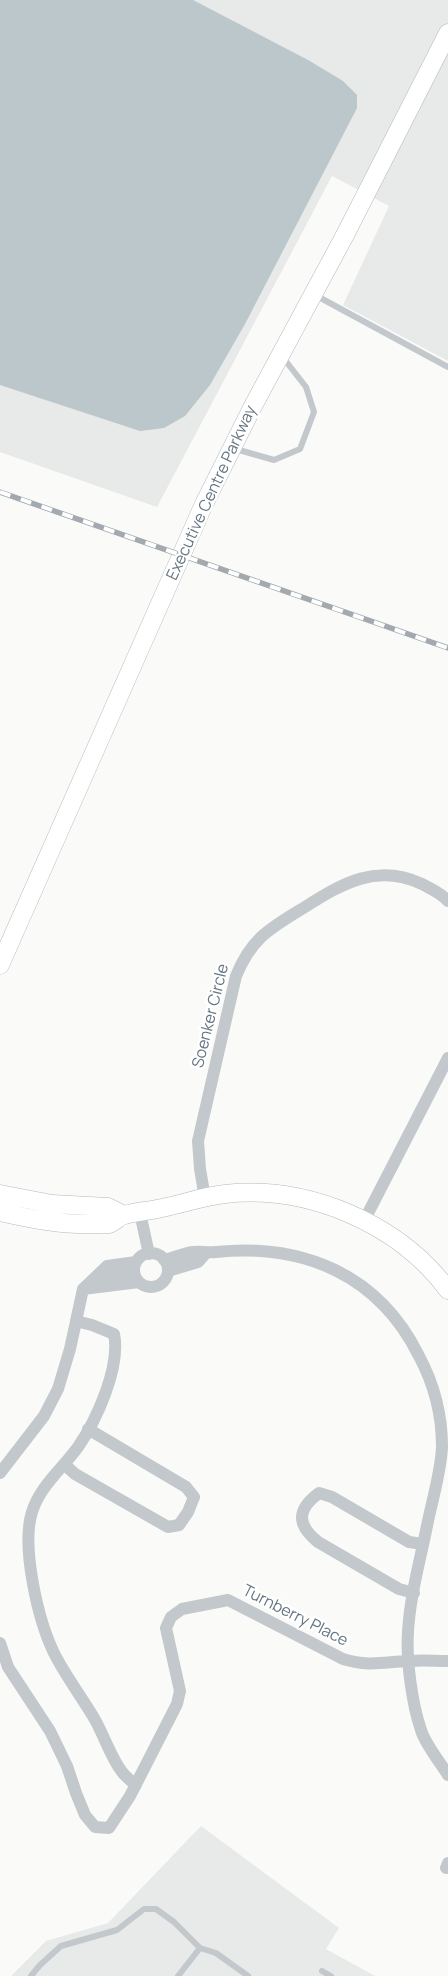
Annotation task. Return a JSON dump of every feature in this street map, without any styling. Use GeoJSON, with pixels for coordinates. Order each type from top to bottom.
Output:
{"type":"FeatureCollection","features":[{"type":"Feature","properties":{"kind":"street","name":"Executive Centre Parkway"},"geometry":{"type":"LineString","coordinates":[[0,965],[204,504],[280,354],[448,33]]}},
{"type":"Feature","properties":{"kind":"street","name":"Soenker Circle"},"geometry":{"type":"LineString","coordinates":[[205,1198],[198,1155],[200,1133],[236,976],[244,958],[255,942],[272,928],[335,888],[353,880],[369,876],[392,876],[410,879],[430,888],[448,901]]}},
{"type":"Feature","properties":{"kind":"street"},"geometry":{"type":"LineString","coordinates":[[364,1220],[448,1058]]}},
{"type":"Feature","properties":{"kind":"street"},"geometry":{"type":"LineString","coordinates":[[0,1212],[76,1225],[110,1224],[132,1214],[223,1194],[254,1192],[286,1196],[314,1201],[364,1220],[393,1237],[412,1253],[448,1290]]}},
{"type":"Feature","properties":{"kind":"street"},"geometry":{"type":"LineString","coordinates":[[0,1194],[52,1204],[108,1207],[132,1214]]}},
{"type":"Feature","properties":{"kind":"street"},"geometry":{"type":"LineString","coordinates":[[132,1214],[149,1254]]}},
{"type":"Feature","properties":{"kind":"street"},"geometry":{"type":"LineString","coordinates":[[166,1266],[194,1252],[242,1250],[275,1252],[307,1259],[340,1271],[366,1288],[393,1313],[412,1341],[430,1376],[440,1412],[442,1447],[414,1593],[408,1632],[409,1660],[421,1732],[448,1775]]}},
{"type":"Feature","properties":{"kind":"street"},"geometry":{"type":"LineString","coordinates":[[83,1289],[136,1272],[144,1255],[155,1254],[166,1266]]}},
{"type":"Feature","properties":{"kind":"street"},"geometry":{"type":"LineString","coordinates":[[0,1473],[44,1416],[58,1389],[83,1289],[107,1266],[136,1272],[148,1287],[160,1285],[164,1281],[166,1266]]}},
{"type":"Feature","properties":{"kind":"street"},"geometry":{"type":"LineString","coordinates":[[76,1321],[114,1334],[117,1346],[102,1402],[78,1447],[42,1491],[32,1512],[28,1539],[32,1575],[44,1631],[55,1654],[94,1718],[122,1772],[136,1785]]}},
{"type":"Feature","properties":{"kind":"street"},"geometry":{"type":"LineString","coordinates":[[64,1464],[75,1474],[168,1527],[179,1525],[188,1512],[194,1497],[186,1487],[88,1429]]}},
{"type":"Feature","properties":{"kind":"street"},"geometry":{"type":"LineString","coordinates":[[414,1593],[399,1590],[307,1534],[301,1523],[303,1511],[310,1500],[319,1493],[332,1497],[409,1542],[424,1544]]}},
{"type":"Feature","properties":{"kind":"street","name":"Turnberry Place"},"geometry":{"type":"LineString","coordinates":[[0,1643],[8,1667],[50,1731],[67,1766],[86,1815],[95,1827],[109,1828],[136,1785],[177,1704],[180,1691],[166,1628],[171,1617],[182,1609],[228,1600],[343,1659],[358,1663],[376,1665],[409,1660],[448,1661]]}},
{"type":"Feature","properties":{"kind":"lane"},"geometry":{"type":"LineString","coordinates":[[313,294],[448,367]]}},
{"type":"Feature","properties":{"kind":"lane"},"geometry":{"type":"LineString","coordinates":[[232,448],[274,460],[300,449],[314,412],[306,387],[280,354]]}},
{"type":"Feature","properties":{"kind":"lane"},"geometry":{"type":"LineString","coordinates":[[31,1976],[61,1946],[117,1930],[144,1909],[156,1909],[174,1922],[200,1948],[216,1953],[248,1976]]}},
{"type":"Feature","properties":{"kind":"lane"},"geometry":{"type":"LineString","coordinates":[[178,1976],[200,1948]]}},
{"type":"Feature","properties":{"kind":"lane"},"geometry":{"type":"LineString","coordinates":[[322,1971],[331,1976]]}},
{"type":"Feature","properties":{"kind":"shaded area"},"geometry":{"type":"Polygon","coordinates":[[[0,0],[448,0],[448,361],[343,305],[389,206],[332,176],[157,507],[0,452],[0,0]]]}},
{"type":"Feature","properties":{"kind":"shaded area"},"geometry":{"type":"Polygon","coordinates":[[[0,0],[193,0],[308,60],[343,81],[357,95],[357,108],[245,324],[210,385],[185,416],[164,428],[140,431],[0,385],[0,0]]]}},
{"type":"Feature","properties":{"kind":"shaded area"},"geometry":{"type":"Polygon","coordinates":[[[201,1826],[339,1928],[326,1949],[375,1976],[11,1976],[46,1941],[108,1923],[201,1826]]]}},
{"type":"Feature","properties":{"kind":"railway"},"geometry":{"type":"LineString","coordinates":[[0,492],[448,648]]}}]}
